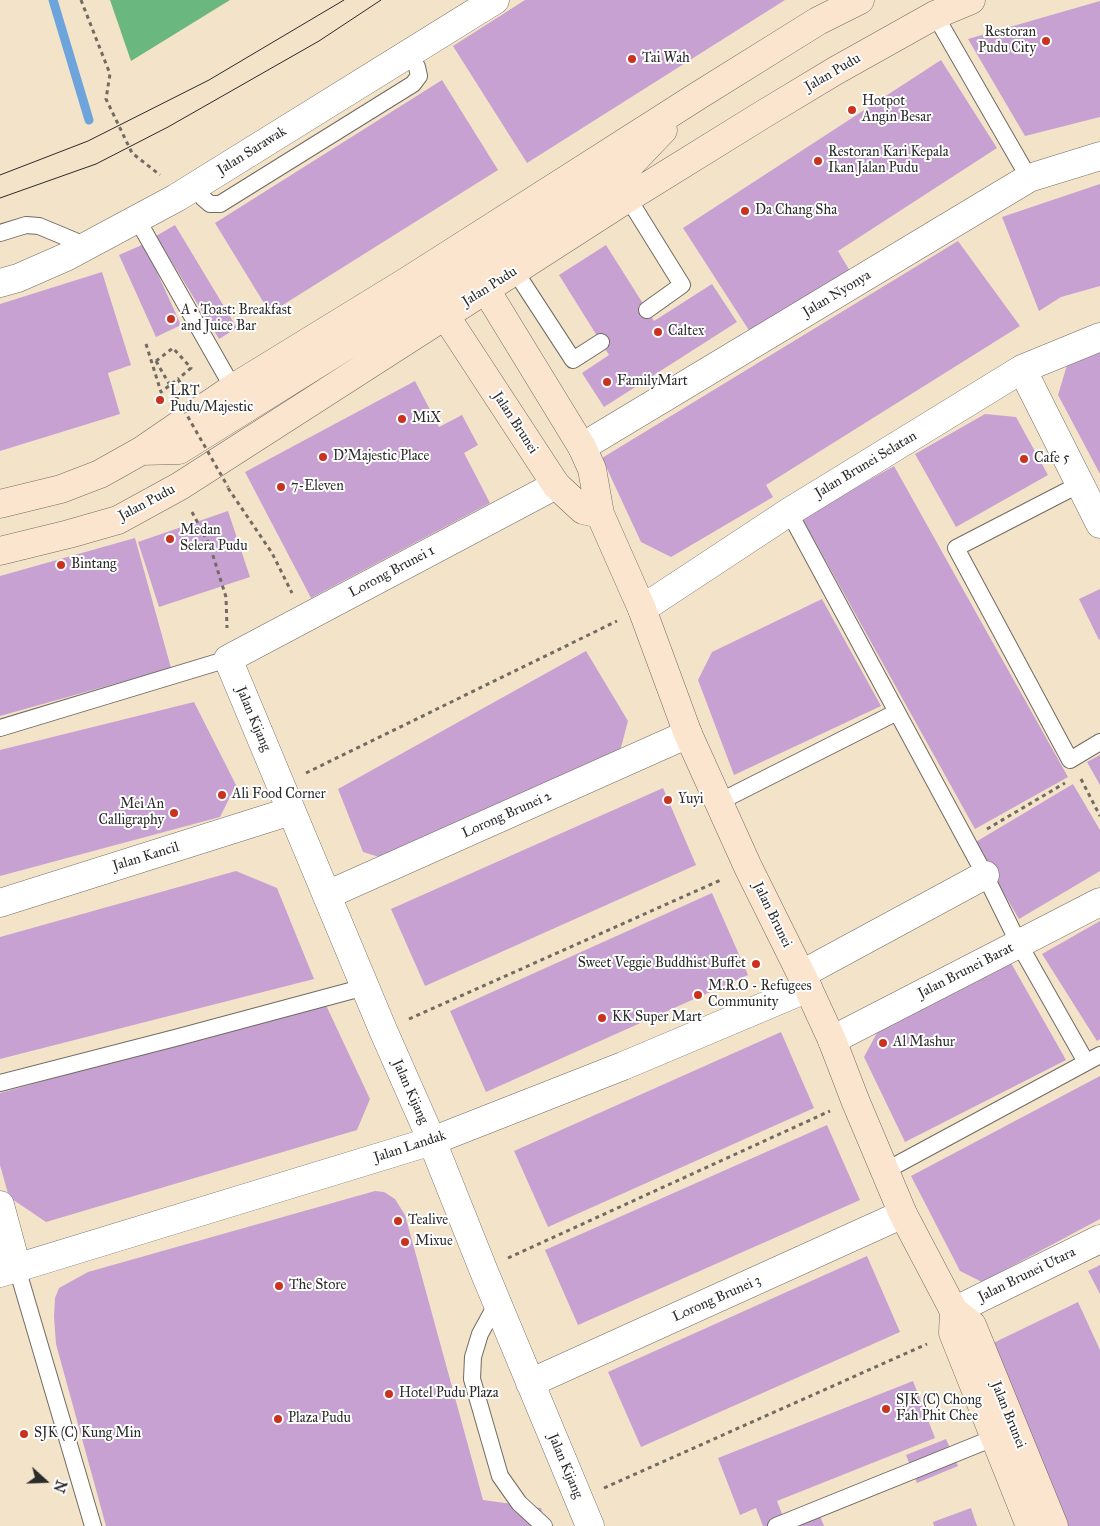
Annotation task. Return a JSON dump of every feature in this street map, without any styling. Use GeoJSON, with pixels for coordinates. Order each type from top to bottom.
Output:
{"type":"FeatureCollection","features":[{"type":"Feature","properties":{"kind":"main road"},"geometry":{"type":"LineString","coordinates":[[0,504],[61,489],[100,474],[141,451],[233,388],[400,285],[696,97],[818,21],[860,0]]}},
{"type":"Feature","properties":{"kind":"main road","name":"Jalan Pudu"},"geometry":{"type":"LineString","coordinates":[[0,551],[118,520],[180,486],[438,304],[479,278],[515,271],[628,198],[835,71],[935,15],[971,0]]}},
{"type":"Feature","properties":{"kind":"main road"},"geometry":{"type":"LineString","coordinates":[[479,278],[620,175],[696,97]]}},
{"type":"Feature","properties":{"kind":"main road","name":"Jalan Brunei"},"geometry":{"type":"LineString","coordinates":[[479,278],[582,447],[592,469],[600,514],[642,609],[688,734],[748,867],[832,1040],[903,1214],[953,1322],[972,1325],[1030,1526]]}},
{"type":"Feature","properties":{"kind":"main road"},"geometry":{"type":"LineString","coordinates":[[141,451],[179,450],[438,304]]}},
{"type":"Feature","properties":{"kind":"main road","name":"Jalan Brunei"},"geometry":{"type":"LineString","coordinates":[[438,304],[556,485],[582,510],[600,514]]}},
{"type":"Feature","properties":{"kind":"main road","name":"Jalan Brunei"},"geometry":{"type":"LineString","coordinates":[[1005,1434],[1054,1526]]}},
{"type":"Feature","properties":{"kind":"street","name":"Jalan Sarawak"},"geometry":{"type":"LineString","coordinates":[[0,283],[18,278],[66,257],[186,192],[495,0]]}},
{"type":"Feature","properties":{"kind":"street","name":"Jalan Nyonya"},"geometry":{"type":"LineString","coordinates":[[582,447],[1029,178],[1100,156]]}},
{"type":"Feature","properties":{"kind":"street","name":"Jalan Brunei Selatan"},"geometry":{"type":"LineString","coordinates":[[642,609],[790,512],[1022,369],[1100,337]]}},
{"type":"Feature","properties":{"kind":"street"},"geometry":{"type":"LineString","coordinates":[[1022,369],[1100,524]]}},
{"type":"Feature","properties":{"kind":"street","name":"Lorong Brunei 1"},"geometry":{"type":"LineString","coordinates":[[228,659],[556,485]]}},
{"type":"Feature","properties":{"kind":"street","name":"Jalan Kijang"},"geometry":{"type":"LineString","coordinates":[[228,659],[383,1030],[432,1141],[590,1526]]}},
{"type":"Feature","properties":{"kind":"street","name":"Lorong Brunei 2"},"geometry":{"type":"LineString","coordinates":[[327,895],[688,734]]}},
{"type":"Feature","properties":{"kind":"street","name":"Jalan Kancil"},"geometry":{"type":"LineString","coordinates":[[0,903],[291,812]]}},
{"type":"Feature","properties":{"kind":"street","name":"Jalan Landak"},"geometry":{"type":"LineString","coordinates":[[8,1271],[432,1141],[623,1066],[805,981],[985,875]]}},
{"type":"Feature","properties":{"kind":"street","name":"Jalan Brunei Barat"},"geometry":{"type":"LineString","coordinates":[[832,1040],[1100,902]]}},
{"type":"Feature","properties":{"kind":"street"},"geometry":{"type":"LineString","coordinates":[[0,1205],[8,1271]]}},
{"type":"Feature","properties":{"kind":"street","name":"Lorong Brunei 3"},"geometry":{"type":"LineString","coordinates":[[530,1383],[903,1214]]}},
{"type":"Feature","properties":{"kind":"street","name":"Jalan Brunei Utara"},"geometry":{"type":"LineString","coordinates":[[953,1322],[1100,1239]]}},
{"type":"Feature","properties":{"kind":"lane"},"geometry":{"type":"LineString","coordinates":[[935,15],[1029,178]]}},
{"type":"Feature","properties":{"kind":"lane"},"geometry":{"type":"LineString","coordinates":[[628,198],[682,285],[648,310]]}},
{"type":"Feature","properties":{"kind":"lane"},"geometry":{"type":"LineString","coordinates":[[137,219],[233,388]]}},
{"type":"Feature","properties":{"kind":"lane"},"geometry":{"type":"LineString","coordinates":[[0,233],[26,225],[40,226],[87,246]]}},
{"type":"Feature","properties":{"kind":"lane"},"geometry":{"type":"LineString","coordinates":[[515,271],[573,360],[601,342]]}},
{"type":"Feature","properties":{"kind":"lane"},"geometry":{"type":"LineString","coordinates":[[1080,484],[956,548],[1070,760],[1100,742]]}},
{"type":"Feature","properties":{"kind":"lane"},"geometry":{"type":"LineString","coordinates":[[790,512],[967,841],[1019,944],[1093,1058],[885,1171]]}},
{"type":"Feature","properties":{"kind":"lane"},"geometry":{"type":"LineString","coordinates":[[0,728],[228,659]]}},
{"type":"Feature","properties":{"kind":"lane"},"geometry":{"type":"LineString","coordinates":[[719,802],[897,712]]}},
{"type":"Feature","properties":{"kind":"lane"},"geometry":{"type":"LineString","coordinates":[[0,1083],[184,1036],[365,986]]}},
{"type":"Feature","properties":{"kind":"lane"},"geometry":{"type":"LineString","coordinates":[[8,1271],[93,1526]]}},
{"type":"Feature","properties":{"kind":"lane"},"geometry":{"type":"LineString","coordinates":[[497,1303],[480,1334],[473,1357],[472,1379],[500,1476],[519,1503],[544,1526]]}},
{"type":"Feature","properties":{"kind":"lane"},"geometry":{"type":"LineString","coordinates":[[776,1526],[1005,1434]]}},
{"type":"Feature","properties":{"kind":"path"},"geometry":{"type":"LineString","coordinates":[[81,0],[110,74],[106,99],[132,153],[160,176],[186,192]]}},
{"type":"Feature","properties":{"kind":"path"},"geometry":{"type":"LineString","coordinates":[[146,344],[161,392],[178,379],[191,368],[173,348],[156,361],[228,487],[272,553],[305,618]]}},
{"type":"Feature","properties":{"kind":"path"},"geometry":{"type":"LineString","coordinates":[[178,379],[198,413]]}},
{"type":"Feature","properties":{"kind":"path"},"geometry":{"type":"LineString","coordinates":[[180,486],[210,546],[226,597],[228,659]]}},
{"type":"Feature","properties":{"kind":"path"},"geometry":{"type":"LineString","coordinates":[[280,786],[642,609]]}},
{"type":"Feature","properties":{"kind":"path"},"geometry":{"type":"LineString","coordinates":[[1070,760],[1100,816]]}},
{"type":"Feature","properties":{"kind":"path"},"geometry":{"type":"LineString","coordinates":[[967,841],[1079,775]]}},
{"type":"Feature","properties":{"kind":"path"},"geometry":{"type":"LineString","coordinates":[[383,1030],[748,867]]}},
{"type":"Feature","properties":{"kind":"path"},"geometry":{"type":"LineString","coordinates":[[483,1269],[855,1100]]}},
{"type":"Feature","properties":{"kind":"path"},"geometry":{"type":"LineString","coordinates":[[579,1500],[953,1322]]}},
{"type":"Feature","properties":{"kind":"green space"},"geometry":{"type":"Polygon","coordinates":[[[110,0],[230,0],[131,61],[110,0]]]}},
{"type":"Feature","properties":{"kind":"building"},"geometry":{"type":"Polygon","coordinates":[[[525,0],[785,0],[527,163],[453,46],[525,0]]]}},
{"type":"Feature","properties":{"kind":"building"},"geometry":{"type":"Polygon","coordinates":[[[1100,1],[1100,117],[1025,136],[968,39],[1100,1]]]}},
{"type":"Feature","properties":{"kind":"building"},"geometry":{"type":"Polygon","coordinates":[[[941,60],[997,148],[838,251],[850,271],[752,335],[683,228],[941,60]]]}},
{"type":"Feature","properties":{"kind":"building"},"geometry":{"type":"Polygon","coordinates":[[[442,80],[498,170],[270,313],[215,223],[442,80]]]}},
{"type":"Feature","properties":{"kind":"building"},"geometry":{"type":"Polygon","coordinates":[[[1100,184],[1100,286],[1061,297],[1039,311],[1002,217],[1100,184]]]}},
{"type":"Feature","properties":{"kind":"building"},"geometry":{"type":"Polygon","coordinates":[[[175,225],[237,328],[219,339],[156,236],[175,225]]]}},
{"type":"Feature","properties":{"kind":"building"},"geometry":{"type":"Polygon","coordinates":[[[958,241],[1020,326],[766,485],[773,497],[671,557],[641,542],[602,458],[958,241]]]}},
{"type":"Feature","properties":{"kind":"building"},"geometry":{"type":"Polygon","coordinates":[[[144,244],[181,325],[156,337],[119,255],[144,244]]]}},
{"type":"Feature","properties":{"kind":"building","name":"Caltex"},"geometry":{"type":"Polygon","coordinates":[[[606,245],[654,321],[712,284],[737,322],[604,407],[582,373],[609,355],[559,275],[606,245]]]}},
{"type":"Feature","properties":{"kind":"building"},"geometry":{"type":"Polygon","coordinates":[[[102,272],[131,365],[108,373],[120,414],[0,451],[0,304],[102,272]]]}},
{"type":"Feature","properties":{"kind":"building"},"geometry":{"type":"Polygon","coordinates":[[[1100,350],[1100,474],[1058,395],[1067,365],[1100,350]]]}},
{"type":"Feature","properties":{"kind":"building"},"geometry":{"type":"Polygon","coordinates":[[[415,381],[439,427],[462,415],[478,445],[464,453],[490,503],[311,598],[245,472],[415,381]]]}},
{"type":"Feature","properties":{"kind":"building"},"geometry":{"type":"Polygon","coordinates":[[[985,414],[1016,417],[1048,475],[956,527],[915,454],[985,414]]]}},
{"type":"Feature","properties":{"kind":"building"},"geometry":{"type":"Polygon","coordinates":[[[894,466],[1068,777],[975,829],[802,518],[894,466]]]}},
{"type":"Feature","properties":{"kind":"building"},"geometry":{"type":"Polygon","coordinates":[[[228,511],[250,577],[159,607],[138,542],[228,511]]]}},
{"type":"Feature","properties":{"kind":"building"},"geometry":{"type":"Polygon","coordinates":[[[135,538],[171,668],[0,716],[0,576],[135,538]]]}},
{"type":"Feature","properties":{"kind":"building"},"geometry":{"type":"Polygon","coordinates":[[[1100,589],[1100,639],[1099,640],[1079,599],[1100,589]]]}},
{"type":"Feature","properties":{"kind":"building"},"geometry":{"type":"Polygon","coordinates":[[[822,599],[881,706],[734,775],[698,680],[712,652],[822,599]]]}},
{"type":"Feature","properties":{"kind":"building"},"geometry":{"type":"Polygon","coordinates":[[[586,651],[628,721],[619,755],[395,862],[363,852],[338,789],[586,651]]]}},
{"type":"Feature","properties":{"kind":"building"},"geometry":{"type":"Polygon","coordinates":[[[194,702],[236,785],[220,817],[0,876],[0,750],[194,702]]]}},
{"type":"Feature","properties":{"kind":"building"},"geometry":{"type":"Polygon","coordinates":[[[1100,755],[1100,785],[1087,762],[1100,755]]]}},
{"type":"Feature","properties":{"kind":"building"},"geometry":{"type":"Polygon","coordinates":[[[1073,784],[1100,830],[1100,871],[1019,919],[974,843],[1073,784]]]}},
{"type":"Feature","properties":{"kind":"building"},"geometry":{"type":"Polygon","coordinates":[[[663,788],[696,865],[425,986],[391,909],[663,788]]]}},
{"type":"Feature","properties":{"kind":"building"},"geometry":{"type":"Polygon","coordinates":[[[236,871],[277,888],[314,979],[0,1059],[0,937],[236,871]]]}},
{"type":"Feature","properties":{"kind":"building"},"geometry":{"type":"Polygon","coordinates":[[[712,893],[748,975],[486,1092],[450,1011],[712,893]]]}},
{"type":"Feature","properties":{"kind":"building"},"geometry":{"type":"Polygon","coordinates":[[[1100,921],[1100,1039],[1097,1041],[1042,954],[1100,921]]]}},
{"type":"Feature","properties":{"kind":"building"},"geometry":{"type":"Polygon","coordinates":[[[1011,963],[1066,1060],[905,1142],[864,1057],[879,1029],[1011,963]]]}},
{"type":"Feature","properties":{"kind":"building"},"geometry":{"type":"Polygon","coordinates":[[[325,1003],[370,1099],[357,1130],[46,1222],[9,1197],[0,1165],[0,1093],[325,1003]]]}},
{"type":"Feature","properties":{"kind":"building"},"geometry":{"type":"Polygon","coordinates":[[[781,1032],[814,1108],[548,1227],[514,1151],[781,1032]]]}},
{"type":"Feature","properties":{"kind":"building"},"geometry":{"type":"Polygon","coordinates":[[[1100,1076],[1100,1219],[982,1282],[960,1271],[911,1176],[1100,1076]]]}},
{"type":"Feature","properties":{"kind":"building"},"geometry":{"type":"Polygon","coordinates":[[[827,1125],[860,1200],[578,1325],[545,1250],[827,1125]]]}},
{"type":"Feature","properties":{"kind":"building","name":"Plaza Pudu"},"geometry":{"type":"Polygon","coordinates":[[[375,1191],[384,1192],[395,1199],[405,1215],[483,1500],[541,1508],[546,1526],[106,1526],[56,1344],[55,1298],[59,1288],[88,1272],[375,1191]]]}},
{"type":"Feature","properties":{"kind":"building"},"geometry":{"type":"Polygon","coordinates":[[[867,1256],[900,1332],[641,1447],[608,1372],[867,1256]]]}},
{"type":"Feature","properties":{"kind":"building"},"geometry":{"type":"Polygon","coordinates":[[[1100,1265],[1100,1294],[1088,1271],[1100,1265]]]}},
{"type":"Feature","properties":{"kind":"building"},"geometry":{"type":"Polygon","coordinates":[[[1078,1302],[1100,1350],[1100,1526],[1066,1526],[983,1348],[1078,1302]]]}},
{"type":"Feature","properties":{"kind":"building"},"geometry":{"type":"Polygon","coordinates":[[[913,1381],[935,1438],[777,1501],[784,1519],[816,1506],[824,1526],[763,1526],[756,1508],[740,1515],[718,1458],[913,1381]]]}},
{"type":"Feature","properties":{"kind":"building"},"geometry":{"type":"Polygon","coordinates":[[[946,1439],[958,1466],[917,1483],[906,1455],[946,1439]]]}},
{"type":"Feature","properties":{"kind":"building"},"geometry":{"type":"Polygon","coordinates":[[[971,1508],[977,1526],[934,1526],[933,1522],[971,1508]]]}},
{"type":"Feature","properties":{"kind":"waterway"},"geometry":{"type":"LineString","coordinates":[[53,0],[89,120]]}},
{"type":"Feature","properties":{"kind":"tram line"},"geometry":{"type":"LineString","coordinates":[[0,175],[88,141],[209,80],[344,0]]}},
{"type":"Feature","properties":{"kind":"tram line"},"geometry":{"type":"LineString","coordinates":[[0,198],[96,164],[168,127],[319,41],[381,0]]}},
{"type":"Feature","properties":{"kind":"place","name":"Restoran Pudu City"},"geometry":{"type":"Point","coordinates":[1046,41]}},
{"type":"Feature","properties":{"kind":"place","name":"Tai Wah"},"geometry":{"type":"Point","coordinates":[632,59]}},
{"type":"Feature","properties":{"kind":"place","name":"Hotpot Angin Besar"},"geometry":{"type":"Point","coordinates":[852,110]}},
{"type":"Feature","properties":{"kind":"place","name":"Restoran Kari Kepala Ikan Jalan Pudu"},"geometry":{"type":"Point","coordinates":[818,161]}},
{"type":"Feature","properties":{"kind":"place","name":"Da Chang Sha"},"geometry":{"type":"Point","coordinates":[745,211]}},
{"type":"Feature","properties":{"kind":"place","name":"A • Toast: Breakfast and Juice Bar"},"geometry":{"type":"Point","coordinates":[171,319]}},
{"type":"Feature","properties":{"kind":"place","name":"Caltex"},"geometry":{"type":"Point","coordinates":[658,332]}},
{"type":"Feature","properties":{"kind":"place","name":"FamilyMart"},"geometry":{"type":"Point","coordinates":[607,382]}},
{"type":"Feature","properties":{"kind":"place","name":"LRT Pudu/Majestic"},"geometry":{"type":"Point","coordinates":[160,400]}},
{"type":"Feature","properties":{"kind":"place","name":"MiX"},"geometry":{"type":"Point","coordinates":[402,419]}},
{"type":"Feature","properties":{"kind":"place","name":"D'Majestic Place"},"geometry":{"type":"Point","coordinates":[323,457]}},
{"type":"Feature","properties":{"kind":"place","name":"Cafe 5"},"geometry":{"type":"Point","coordinates":[1024,459]}},
{"type":"Feature","properties":{"kind":"place","name":"7-Eleven"},"geometry":{"type":"Point","coordinates":[281,487]}},
{"type":"Feature","properties":{"kind":"place","name":"Medan Selera Pudu"},"geometry":{"type":"Point","coordinates":[170,539]}},
{"type":"Feature","properties":{"kind":"place","name":"Bintang"},"geometry":{"type":"Point","coordinates":[61,565]}},
{"type":"Feature","properties":{"kind":"place","name":"Ali Food Corner"},"geometry":{"type":"Point","coordinates":[222,795]}},
{"type":"Feature","properties":{"kind":"place","name":"Yuyi"},"geometry":{"type":"Point","coordinates":[668,800]}},
{"type":"Feature","properties":{"kind":"place","name":"Mei An Calligraphy"},"geometry":{"type":"Point","coordinates":[174,813]}},
{"type":"Feature","properties":{"kind":"place","name":"Sweet Veggie Buddhist Buffet"},"geometry":{"type":"Point","coordinates":[756,964]}},
{"type":"Feature","properties":{"kind":"place","name":"M.R.O - Refugees Community"},"geometry":{"type":"Point","coordinates":[698,995]}},
{"type":"Feature","properties":{"kind":"place","name":"KK Super Mart"},"geometry":{"type":"Point","coordinates":[602,1018]}},
{"type":"Feature","properties":{"kind":"place","name":"Al Mashur"},"geometry":{"type":"Point","coordinates":[883,1043]}},
{"type":"Feature","properties":{"kind":"place","name":"Tealive"},"geometry":{"type":"Point","coordinates":[398,1221]}},
{"type":"Feature","properties":{"kind":"place","name":"Mixue"},"geometry":{"type":"Point","coordinates":[405,1242]}},
{"type":"Feature","properties":{"kind":"place","name":"The Store"},"geometry":{"type":"Point","coordinates":[279,1286]}},
{"type":"Feature","properties":{"kind":"place","name":"Hotel Pudu Plaza"},"geometry":{"type":"Point","coordinates":[389,1394]}},
{"type":"Feature","properties":{"kind":"place","name":"SJK (C) Chong Fah Phit Chee"},"geometry":{"type":"Point","coordinates":[886,1409]}},
{"type":"Feature","properties":{"kind":"place","name":"Plaza Pudu"},"geometry":{"type":"Point","coordinates":[278,1419]}},
{"type":"Feature","properties":{"kind":"place","name":"SJK (C) Kung Min"},"geometry":{"type":"Point","coordinates":[24,1434]}}]}
